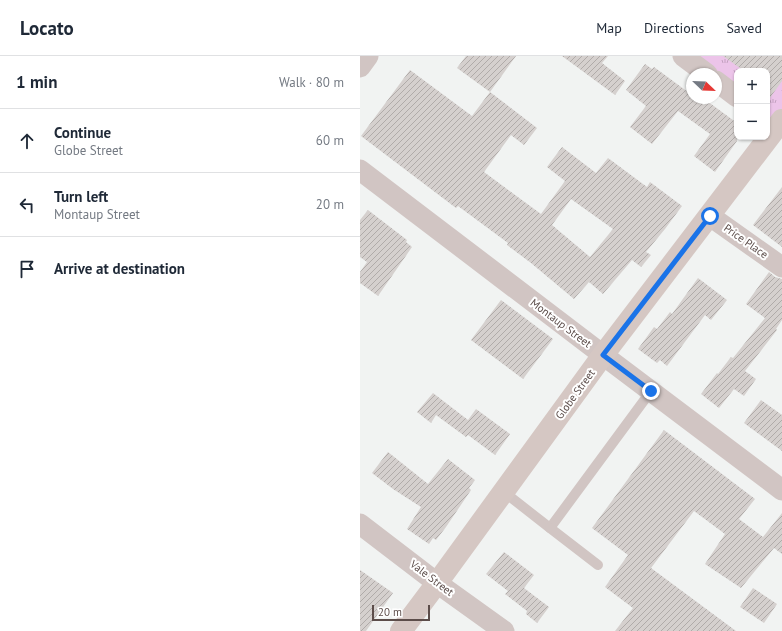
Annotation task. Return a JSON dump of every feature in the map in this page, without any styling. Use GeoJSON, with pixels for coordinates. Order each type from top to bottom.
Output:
{"type":"FeatureCollection","features":[{"type":"Feature","properties":{"kind":"main road","name":"Globe Street"},"geometry":{"type":"LineString","coordinates":[[401,631],[603,355],[710,216],[777,125]]}},
{"type":"Feature","properties":{"kind":"street"},"geometry":{"type":"LineString","coordinates":[[360,68],[368,56]]}},
{"type":"Feature","properties":{"kind":"street"},"geometry":{"type":"LineString","coordinates":[[683,56],[698,68]]}},
{"type":"Feature","properties":{"kind":"street"},"geometry":{"type":"LineString","coordinates":[[722,86],[734,95]]}},
{"type":"Feature","properties":{"kind":"street","name":"Montaup Street"},"geometry":{"type":"LineString","coordinates":[[360,170],[782,490]]}},
{"type":"Feature","properties":{"kind":"street","name":"Price Place"},"geometry":{"type":"LineString","coordinates":[[710,216],[782,267]]}},
{"type":"Feature","properties":{"kind":"street","name":"Vale Street"},"geometry":{"type":"LineString","coordinates":[[360,524],[504,631]]}},
{"type":"Feature","properties":{"kind":"lane"},"geometry":{"type":"LineString","coordinates":[[550,528],[651,391]]}},
{"type":"Feature","properties":{"kind":"lane"},"geometry":{"type":"LineString","coordinates":[[504,492],[598,565]]}},
{"type":"Feature","properties":{"kind":"green space"},"geometry":{"type":"Polygon","coordinates":[[[681,56],[782,56],[782,133],[770,123],[770,68],[734,68],[734,97],[722,87],[722,68],[697,68],[681,56]]]}},
{"type":"Feature","properties":{"kind":"building"},"geometry":{"type":"Polygon","coordinates":[[[466,56],[516,56],[490,92],[457,68],[466,56]]]}},
{"type":"Feature","properties":{"kind":"building"},"geometry":{"type":"Polygon","coordinates":[[[562,56],[608,56],[602,63],[625,81],[615,95],[562,56]]]}},
{"type":"Feature","properties":{"kind":"building"},"geometry":{"type":"Polygon","coordinates":[[[723,56],[782,56],[782,81],[770,98],[770,68],[740,68],[723,56]]]}},
{"type":"Feature","properties":{"kind":"building"},"geometry":{"type":"Polygon","coordinates":[[[645,64],[652,69],[654,67],[686,91],[686,104],[711,104],[734,121],[734,140],[737,141],[715,172],[694,156],[710,134],[678,111],[652,144],[630,127],[646,106],[626,90],[645,64]]]}},
{"type":"Feature","properties":{"kind":"building"},"geometry":{"type":"Polygon","coordinates":[[[410,70],[472,116],[490,92],[537,128],[524,145],[511,135],[484,172],[541,214],[565,181],[547,167],[562,147],[596,173],[608,158],[647,187],[650,182],[682,206],[646,252],[651,255],[641,267],[632,260],[603,294],[589,282],[574,299],[507,245],[508,243],[458,206],[456,208],[361,136],[410,70]],[[571,199],[552,225],[590,257],[613,229],[571,199]]]}},
{"type":"Feature","properties":{"kind":"building"},"geometry":{"type":"Polygon","coordinates":[[[782,187],[782,247],[753,225],[782,187]]]}},
{"type":"Feature","properties":{"kind":"building"},"geometry":{"type":"Polygon","coordinates":[[[368,210],[407,240],[406,242],[412,247],[378,296],[360,283],[360,272],[367,262],[360,257],[360,220],[368,210]]]}},
{"type":"Feature","properties":{"kind":"building"},"geometry":{"type":"Polygon","coordinates":[[[769,272],[775,277],[782,279],[782,320],[776,329],[777,330],[745,371],[756,379],[744,396],[734,389],[719,408],[701,394],[731,357],[733,358],[765,318],[746,304],[769,272]]]}},
{"type":"Feature","properties":{"kind":"building"},"geometry":{"type":"Polygon","coordinates":[[[698,278],[727,300],[711,320],[705,315],[667,366],[660,360],[657,363],[638,349],[654,327],[657,329],[670,312],[672,314],[698,278]]]}},
{"type":"Feature","properties":{"kind":"building"},"geometry":{"type":"Polygon","coordinates":[[[501,300],[553,339],[523,379],[471,340],[501,300]]]}},
{"type":"Feature","properties":{"kind":"building"},"geometry":{"type":"Polygon","coordinates":[[[433,393],[468,420],[476,409],[510,434],[495,455],[468,435],[466,437],[436,415],[431,423],[417,412],[433,393]]]}},
{"type":"Feature","properties":{"kind":"building"},"geometry":{"type":"Polygon","coordinates":[[[761,400],[782,415],[782,451],[744,423],[761,400]]]}},
{"type":"Feature","properties":{"kind":"building"},"geometry":{"type":"Polygon","coordinates":[[[664,430],[755,499],[739,519],[763,537],[782,513],[782,554],[774,548],[741,588],[705,564],[725,534],[694,511],[651,568],[736,631],[615,631],[633,608],[605,587],[628,555],[592,528],[664,430]]]}},
{"type":"Feature","properties":{"kind":"building"},"geometry":{"type":"Polygon","coordinates":[[[388,452],[428,484],[448,459],[475,480],[469,488],[471,490],[446,527],[436,540],[433,538],[429,544],[407,529],[421,507],[372,473],[388,452]]]}},
{"type":"Feature","properties":{"kind":"building"},"geometry":{"type":"Polygon","coordinates":[[[504,552],[534,575],[524,588],[549,607],[537,623],[526,614],[527,611],[505,594],[508,591],[486,574],[504,552]]]}},
{"type":"Feature","properties":{"kind":"building"},"geometry":{"type":"Polygon","coordinates":[[[360,570],[393,593],[366,631],[360,631],[360,570]]]}},
{"type":"Feature","properties":{"kind":"building"},"geometry":{"type":"Polygon","coordinates":[[[753,588],[777,604],[764,623],[740,607],[753,588]]]}},
{"type":"Feature","properties":{"kind":"route"},"geometry":{"type":"LineString","coordinates":[[651,391],[603,355],[710,216]]}}]}
